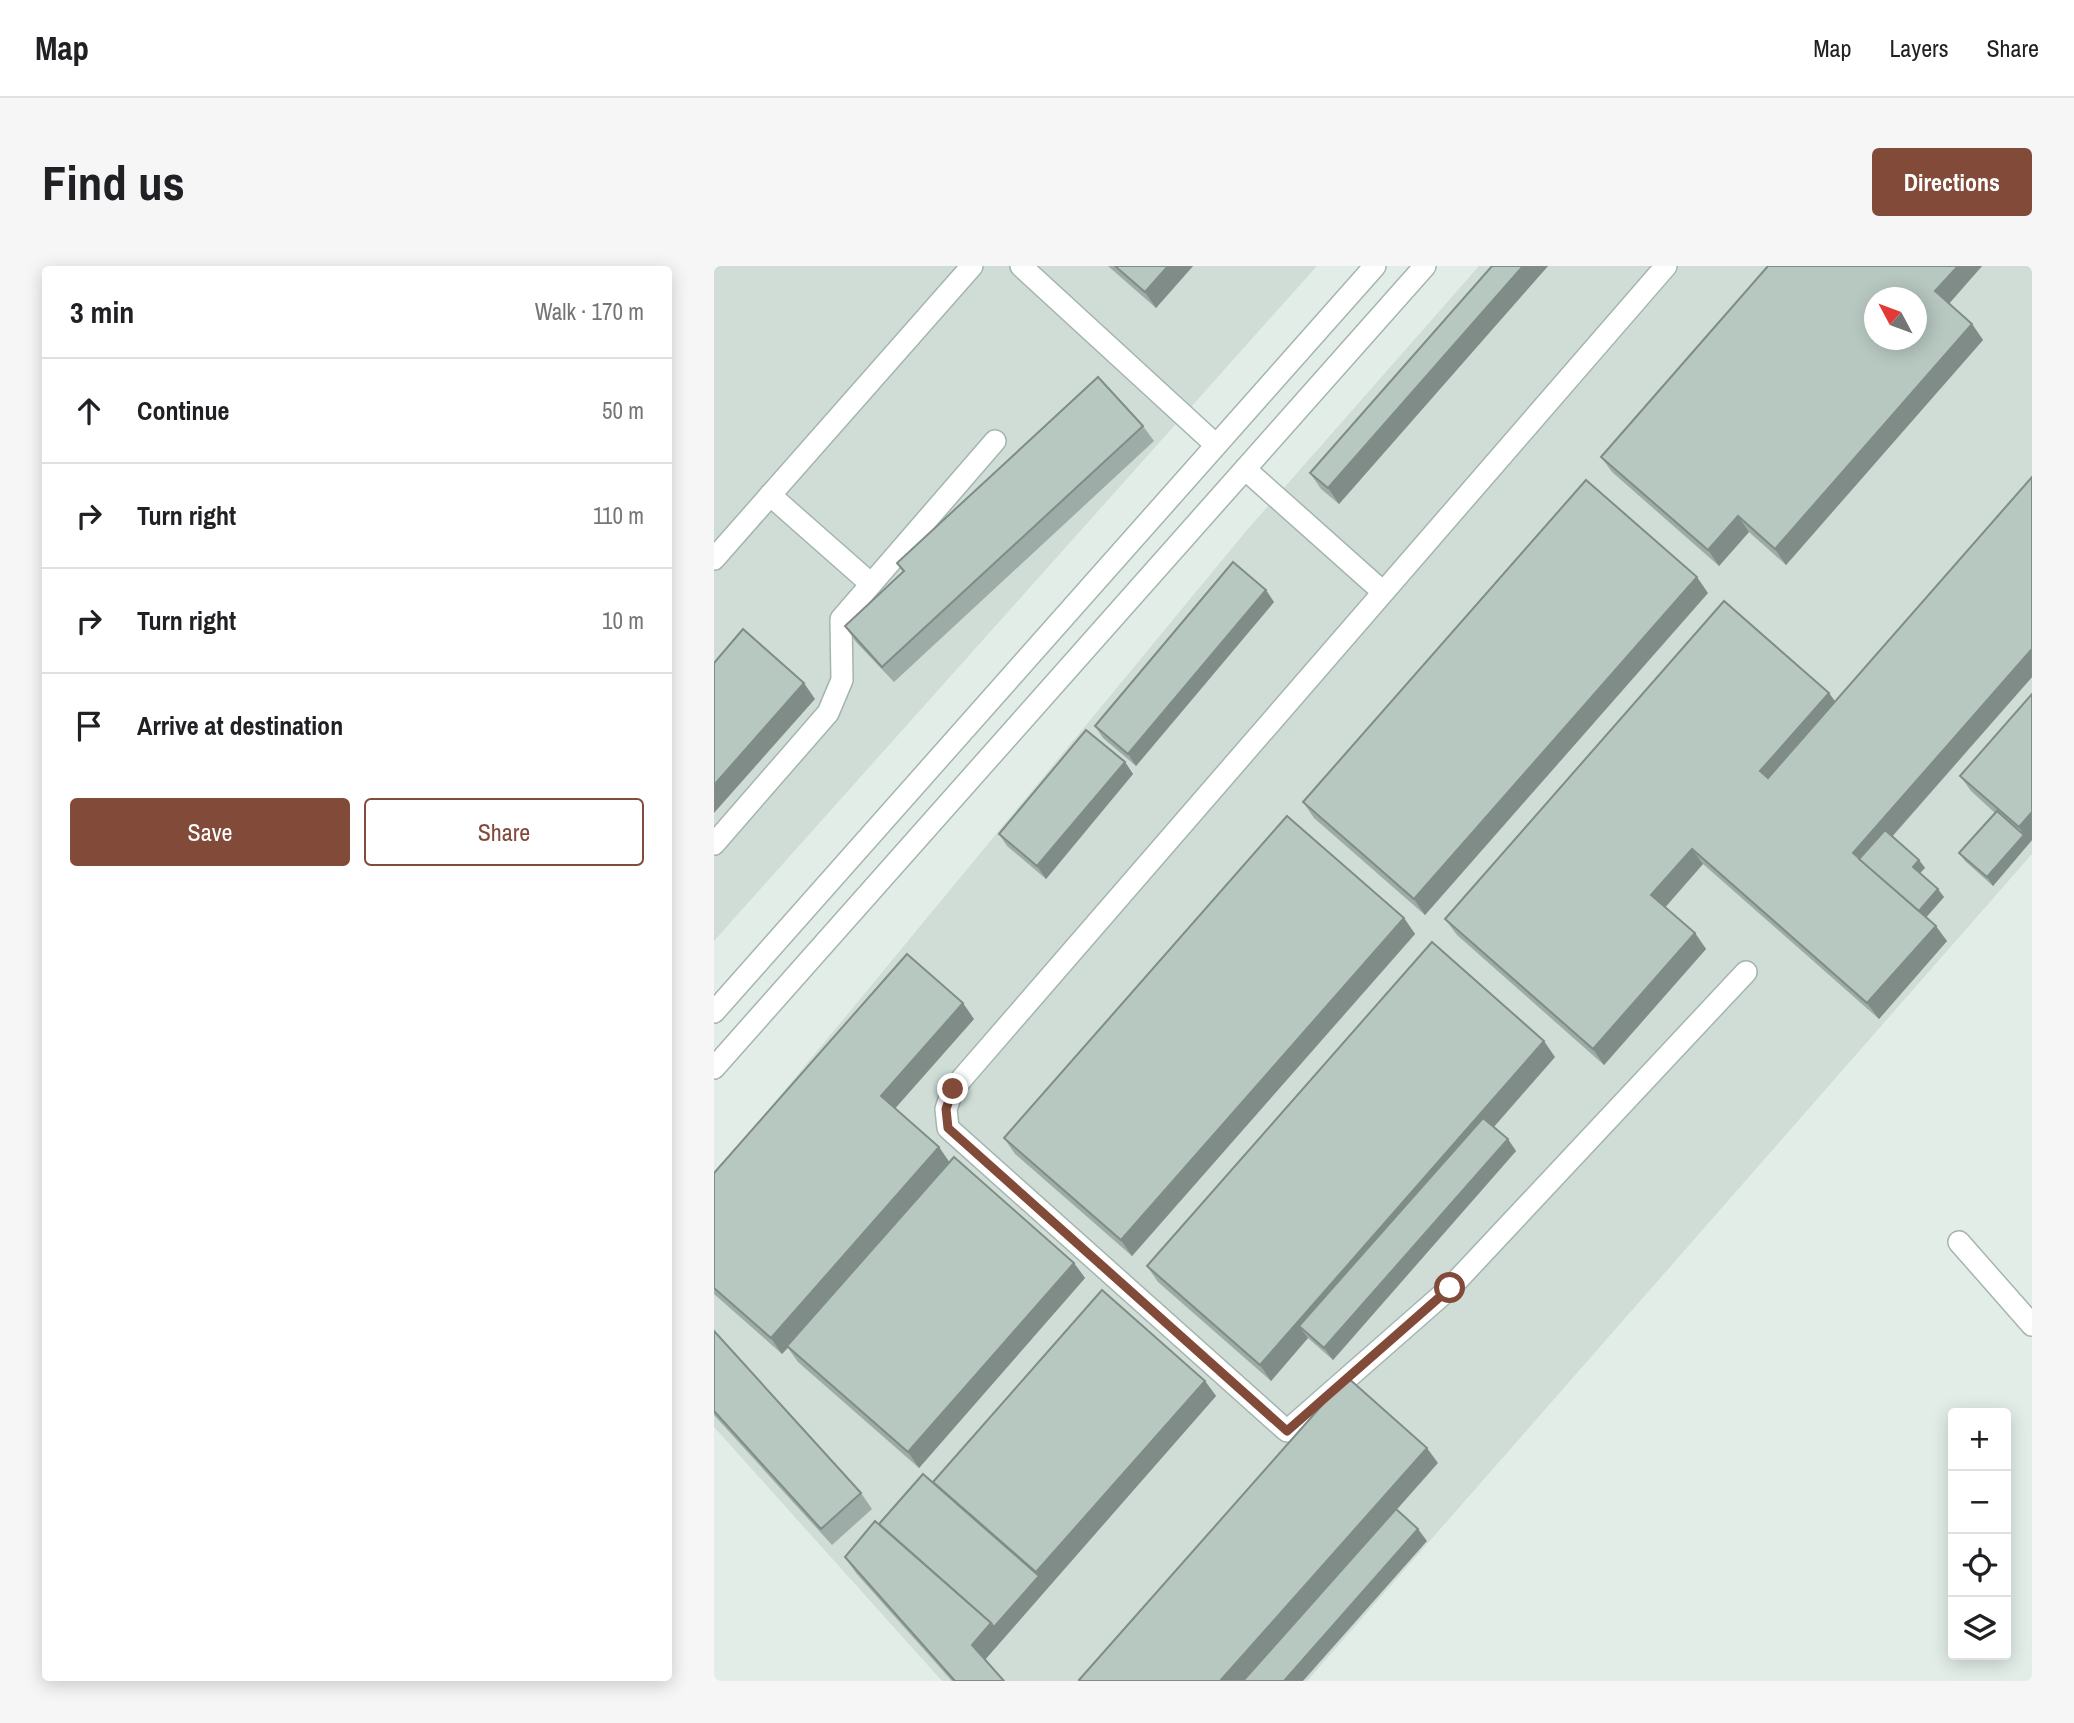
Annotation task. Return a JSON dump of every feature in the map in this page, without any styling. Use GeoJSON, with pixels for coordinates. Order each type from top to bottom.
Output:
{"type":"FeatureCollection","features":[{"type":"Feature","properties":{"kind":"street"},"geometry":{"type":"LineString","coordinates":[[714,559],[972,266]]}},
{"type":"Feature","properties":{"kind":"street"},"geometry":{"type":"LineString","coordinates":[[1021,266],[1216,445]]}},
{"type":"Feature","properties":{"kind":"street"},"geometry":{"type":"LineString","coordinates":[[714,1012],[1375,266]]}},
{"type":"Feature","properties":{"kind":"street"},"geometry":{"type":"LineString","coordinates":[[714,1068],[1424,266]]}},
{"type":"Feature","properties":{"kind":"street"},"geometry":{"type":"LineString","coordinates":[[1666,266],[953,1089],[946,1109],[948,1128],[1287,1431],[1450,1288],[1746,972]]}},
{"type":"Feature","properties":{"kind":"street"},"geometry":{"type":"LineString","coordinates":[[714,844],[828,713],[842,680],[841,619],[995,441]]}},
{"type":"Feature","properties":{"kind":"street"},"geometry":{"type":"LineString","coordinates":[[1245,469],[1383,592]]}},
{"type":"Feature","properties":{"kind":"street"},"geometry":{"type":"LineString","coordinates":[[770,495],[871,584]]}},
{"type":"Feature","properties":{"kind":"street"},"geometry":{"type":"LineString","coordinates":[[1959,1242],[2032,1325]]}},
{"type":"Feature","properties":{"kind":"shaded area"},"geometry":{"type":"Polygon","coordinates":[[[714,266],[1317,266],[714,941],[714,266]]]}},
{"type":"Feature","properties":{"kind":"shaded area"},"geometry":{"type":"Polygon","coordinates":[[[1479,266],[2032,266],[2032,854],[1307,1681],[942,1681],[714,1427],[714,1176],[1247,530],[1479,266]]]}},
{"type":"Feature","properties":{"kind":"building"},"geometry":{"type":"Polygon","coordinates":[[[1115,266],[1168,266],[1145,292],[1115,266]]]}},
{"type":"Feature","properties":{"kind":"building"},"geometry":{"type":"Polygon","coordinates":[[[1492,266],[1523,266],[1328,488],[1310,473],[1492,266]]]}},
{"type":"Feature","properties":{"kind":"building"},"geometry":{"type":"Polygon","coordinates":[[[1768,266],[1958,266],[1935,291],[1972,324],[1775,549],[1738,516],[1708,550],[1601,457],[1768,266]]]}},
{"type":"Feature","properties":{"kind":"building"},"geometry":{"type":"Polygon","coordinates":[[[1098,377],[1143,426],[882,667],[845,626],[904,571],[897,563],[1098,377]]]}},
{"type":"Feature","properties":{"kind":"building"},"geometry":{"type":"Polygon","coordinates":[[[2032,477],[2032,649],[1853,853],[1936,926],[1867,1003],[1692,849],[1651,895],[1695,933],[1593,1049],[1445,919],[1724,601],[1829,693],[1760,771],[1768,778],[2032,477]]]}},
{"type":"Feature","properties":{"kind":"building"},"geometry":{"type":"Polygon","coordinates":[[[1586,480],[1697,577],[1414,899],[1303,802],[1586,480]]]}},
{"type":"Feature","properties":{"kind":"building"},"geometry":{"type":"Polygon","coordinates":[[[1233,562],[1266,590],[1128,754],[1095,726],[1233,562]]]}},
{"type":"Feature","properties":{"kind":"building"},"geometry":{"type":"Polygon","coordinates":[[[743,629],[804,683],[714,785],[714,663],[743,629]]]}},
{"type":"Feature","properties":{"kind":"building"},"geometry":{"type":"Polygon","coordinates":[[[2032,694],[2032,812],[2019,827],[1960,776],[2032,694]]]}},
{"type":"Feature","properties":{"kind":"building"},"geometry":{"type":"Polygon","coordinates":[[[1086,730],[1125,762],[1037,866],[999,834],[1086,730]]]}},
{"type":"Feature","properties":{"kind":"building"},"geometry":{"type":"Polygon","coordinates":[[[1997,811],[2024,835],[1987,877],[1959,853],[1997,811]]]}},
{"type":"Feature","properties":{"kind":"building"},"geometry":{"type":"Polygon","coordinates":[[[1287,816],[1404,918],[1121,1240],[1004,1138],[1287,816]]]}},
{"type":"Feature","properties":{"kind":"building"},"geometry":{"type":"Polygon","coordinates":[[[1885,830],[1919,860],[1913,867],[1938,889],[1919,911],[1859,859],[1885,830]]]}},
{"type":"Feature","properties":{"kind":"building"},"geometry":{"type":"Polygon","coordinates":[[[1432,942],[1544,1041],[1260,1365],[1147,1266],[1432,942]]]}},
{"type":"Feature","properties":{"kind":"building"},"geometry":{"type":"Polygon","coordinates":[[[907,954],[963,1003],[881,1096],[939,1147],[771,1338],[714,1288],[714,1173],[907,954]]]}},
{"type":"Feature","properties":{"kind":"building"},"geometry":{"type":"Polygon","coordinates":[[[1483,1118],[1508,1139],[1324,1348],[1299,1326],[1483,1118]]]}},
{"type":"Feature","properties":{"kind":"building"},"geometry":{"type":"Polygon","coordinates":[[[954,1157],[1074,1263],[908,1452],[787,1346],[954,1157]]]}},
{"type":"Feature","properties":{"kind":"building"},"geometry":{"type":"Polygon","coordinates":[[[1102,1290],[1205,1381],[1036,1572],[933,1482],[1102,1290]]]}},
{"type":"Feature","properties":{"kind":"building"},"geometry":{"type":"Polygon","coordinates":[[[714,1331],[861,1493],[821,1529],[714,1411],[714,1331]]]}},
{"type":"Feature","properties":{"kind":"building"},"geometry":{"type":"Polygon","coordinates":[[[1347,1377],[1427,1448],[1220,1681],[1079,1680],[1347,1377]]]}},
{"type":"Feature","properties":{"kind":"building"},"geometry":{"type":"Polygon","coordinates":[[[923,1474],[1039,1576],[994,1627],[879,1524],[923,1474]]]}},
{"type":"Feature","properties":{"kind":"building"},"geometry":{"type":"Polygon","coordinates":[[[1396,1509],[1418,1529],[1284,1681],[1243,1681],[1396,1509]]]}},
{"type":"Feature","properties":{"kind":"building"},"geometry":{"type":"Polygon","coordinates":[[[875,1521],[991,1623],[972,1645],[1004,1681],[955,1681],[845,1557],[875,1521]]]}},
{"type":"Feature","properties":{"kind":"route"},"geometry":{"type":"LineString","coordinates":[[953,1089],[946,1109],[948,1128],[1287,1431],[1450,1288]]}}]}
